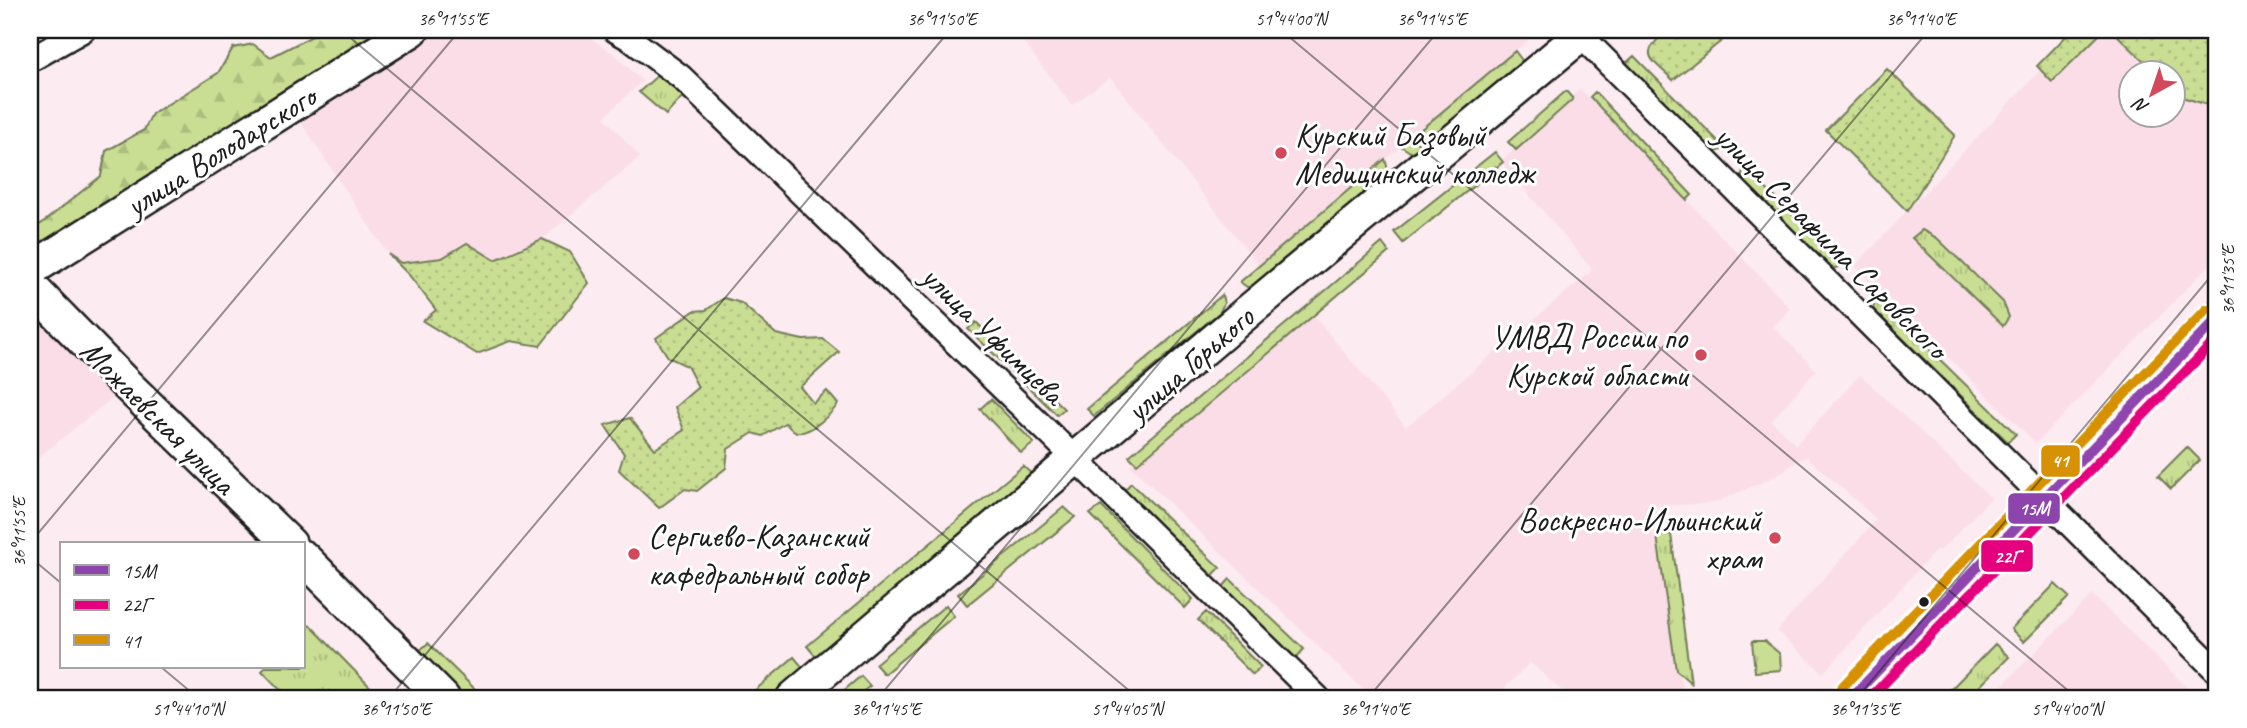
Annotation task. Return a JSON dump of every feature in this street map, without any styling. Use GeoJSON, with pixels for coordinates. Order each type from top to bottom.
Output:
{"type":"FeatureCollection","features":[{"type":"Feature","properties":{"kind":"main road"},"geometry":{"type":"LineString","coordinates":[[1851,698],[2217,319]]}},
{"type":"Feature","properties":{"kind":"street"},"geometry":{"type":"LineString","coordinates":[[30,60],[83,30]]}},
{"type":"Feature","properties":{"kind":"street","name":"улица Володарского"},"geometry":{"type":"LineString","coordinates":[[30,270],[412,30]]}},
{"type":"Feature","properties":{"kind":"street","name":"улица Уфимцева"},"geometry":{"type":"LineString","coordinates":[[615,30],[681,77],[1318,698]]}},
{"type":"Feature","properties":{"kind":"street","name":"улица Горького"},"geometry":{"type":"LineString","coordinates":[[793,698],[1581,32]]}},
{"type":"Feature","properties":{"kind":"street","name":"улица Серафима Саровского"},"geometry":{"type":"LineString","coordinates":[[1581,32],[2217,671]]}},
{"type":"Feature","properties":{"kind":"street","name":"Можаевская улица"},"geometry":{"type":"LineString","coordinates":[[30,286],[288,542]]}},
{"type":"Feature","properties":{"kind":"street"},"geometry":{"type":"LineString","coordinates":[[304,558],[443,698]]}},
{"type":"Feature","properties":{"kind":"shaded area"},"geometry":{"type":"Polygon","coordinates":[[[384,30],[578,30],[614,54],[642,81],[604,117],[640,157],[542,239],[495,260],[467,243],[442,258],[401,263],[388,254],[283,95],[384,30]]]}},
{"type":"Feature","properties":{"kind":"shaded area","name":"Курский Базовый Медицинский колледж"},"geometry":{"type":"Polygon","coordinates":[[[1014,30],[1519,30],[1528,40],[1259,265],[1110,77],[1072,105],[1014,30]]]}},
{"type":"Feature","properties":{"kind":"shaded area"},"geometry":{"type":"Polygon","coordinates":[[[2079,30],[2217,30],[2217,257],[2036,443],[1855,266],[2079,30]]]}},
{"type":"Feature","properties":{"kind":"shaded area"},"geometry":{"type":"Polygon","coordinates":[[[1580,89],[1790,308],[1773,327],[1816,370],[1771,421],[1796,445],[1860,375],[1991,498],[1940,551],[1937,549],[1823,673],[1777,631],[1877,519],[1806,456],[1771,478],[1714,503],[1655,506],[1681,683],[1686,694],[1682,698],[1570,698],[1530,662],[1495,698],[1372,698],[1130,465],[1310,311],[1406,427],[1593,270],[1501,161],[1580,89]]]}},
{"type":"Feature","properties":{"kind":"shaded area"},"geometry":{"type":"Polygon","coordinates":[[[30,305],[117,394],[30,464],[30,305]]]}},
{"type":"Feature","properties":{"kind":"shaded area"},"geometry":{"type":"Polygon","coordinates":[[[2092,595],[2198,698],[1990,698],[2092,595]]]}},
{"type":"Feature","properties":{"kind":"green space"},"geometry":{"type":"Polygon","coordinates":[[[324,30],[384,30],[55,242],[30,247],[30,225],[41,224],[101,176],[106,151],[144,130],[152,114],[218,73],[233,48],[253,44],[271,57],[324,30]]]}},
{"type":"Feature","properties":{"kind":"green space"},"geometry":{"type":"Polygon","coordinates":[[[1668,30],[1735,30],[1673,80],[1650,56],[1653,45],[1668,30]]]}},
{"type":"Feature","properties":{"kind":"green space"},"geometry":{"type":"Polygon","coordinates":[[[2072,30],[2104,30],[2052,82],[2037,66],[2072,30]]]}},
{"type":"Feature","properties":{"kind":"green space"},"geometry":{"type":"Polygon","coordinates":[[[2112,30],[2211,30],[2217,36],[2217,108],[2188,99],[2188,60],[2143,60],[2112,30]]]}},
{"type":"Feature","properties":{"kind":"green space"},"geometry":{"type":"Polygon","coordinates":[[[1515,51],[1524,63],[1420,149],[1410,152],[1401,146],[1515,51]]]}},
{"type":"Feature","properties":{"kind":"green space"},"geometry":{"type":"Polygon","coordinates":[[[1634,56],[1726,149],[1715,152],[1625,64],[1634,56]]]}},
{"type":"Feature","properties":{"kind":"green space"},"geometry":{"type":"Polygon","coordinates":[[[1887,69],[1955,135],[1907,211],[1826,130],[1887,69]]]}},
{"type":"Feature","properties":{"kind":"green space"},"geometry":{"type":"Polygon","coordinates":[[[659,74],[684,95],[666,115],[639,92],[659,74]]]}},
{"type":"Feature","properties":{"kind":"green space"},"geometry":{"type":"Polygon","coordinates":[[[1566,91],[1573,99],[1516,150],[1508,142],[1566,91]]]}},
{"type":"Feature","properties":{"kind":"green space"},"geometry":{"type":"Polygon","coordinates":[[[1595,92],[1692,195],[1687,200],[1590,97],[1595,92]]]}},
{"type":"Feature","properties":{"kind":"green space"},"geometry":{"type":"Polygon","coordinates":[[[1495,152],[1503,162],[1403,243],[1394,232],[1495,152]]]}},
{"type":"Feature","properties":{"kind":"green space"},"geometry":{"type":"Polygon","coordinates":[[[1385,159],[1388,170],[1384,178],[1256,286],[1247,287],[1240,282],[1385,159]]]}},
{"type":"Feature","properties":{"kind":"green space"},"geometry":{"type":"Polygon","coordinates":[[[1744,167],[1844,265],[1832,269],[1741,179],[1744,167]]]}},
{"type":"Feature","properties":{"kind":"green space"},"geometry":{"type":"Polygon","coordinates":[[[1922,230],[1937,238],[2003,302],[2009,317],[2003,326],[1912,238],[1922,230]]]}},
{"type":"Feature","properties":{"kind":"green space"},"geometry":{"type":"Polygon","coordinates":[[[542,239],[570,252],[589,283],[540,346],[511,341],[477,354],[423,321],[436,310],[409,275],[388,254],[401,263],[442,258],[467,243],[495,260],[542,239]]]}},
{"type":"Feature","properties":{"kind":"green space"},"geometry":{"type":"Polygon","coordinates":[[[1382,243],[1389,252],[1137,464],[1129,456],[1382,243]]]}},
{"type":"Feature","properties":{"kind":"green space"},"geometry":{"type":"Polygon","coordinates":[[[1222,295],[1224,303],[1220,312],[1094,416],[1087,409],[1222,295]]]}},
{"type":"Feature","properties":{"kind":"green space"},"geometry":{"type":"Polygon","coordinates":[[[1876,297],[2016,434],[2008,442],[1873,309],[1876,297]]]}},
{"type":"Feature","properties":{"kind":"green space"},"geometry":{"type":"Polygon","coordinates":[[[724,298],[741,303],[776,334],[803,340],[823,339],[839,352],[800,387],[813,403],[827,391],[838,404],[824,419],[805,431],[794,431],[785,423],[763,436],[753,433],[728,449],[726,468],[697,491],[685,489],[659,508],[619,470],[624,454],[605,425],[630,418],[655,449],[684,430],[675,407],[698,387],[687,366],[668,357],[656,338],[694,311],[706,310],[724,298]]]}},
{"type":"Feature","properties":{"kind":"green space"},"geometry":{"type":"Polygon","coordinates":[[[976,322],[1064,409],[1057,415],[968,329],[976,322]]]}},
{"type":"Feature","properties":{"kind":"green space"},"geometry":{"type":"Polygon","coordinates":[[[991,399],[1034,443],[1021,453],[980,409],[991,399]]]}},
{"type":"Feature","properties":{"kind":"green space"},"geometry":{"type":"Polygon","coordinates":[[[2187,447],[2200,460],[2171,489],[2158,476],[2187,447]]]}},
{"type":"Feature","properties":{"kind":"green space"},"geometry":{"type":"Polygon","coordinates":[[[1023,466],[1035,477],[818,659],[807,646],[1023,466]]]}},
{"type":"Feature","properties":{"kind":"green space"},"geometry":{"type":"Polygon","coordinates":[[[1131,483],[1220,568],[1210,578],[1122,493],[1131,483]]]}},
{"type":"Feature","properties":{"kind":"green space"},"geometry":{"type":"Polygon","coordinates":[[[1101,506],[1193,599],[1185,608],[1090,514],[1101,506]]]}},
{"type":"Feature","properties":{"kind":"green space"},"geometry":{"type":"Polygon","coordinates":[[[1064,507],[1075,517],[967,605],[958,594],[1064,507]]]}},
{"type":"Feature","properties":{"kind":"green space"},"geometry":{"type":"Polygon","coordinates":[[[1671,534],[1691,683],[1676,670],[1657,536],[1671,534]]]}},
{"type":"Feature","properties":{"kind":"green space"},"geometry":{"type":"Polygon","coordinates":[[[1230,579],[1304,649],[1295,659],[1221,589],[1230,579]]]}},
{"type":"Feature","properties":{"kind":"green space"},"geometry":{"type":"Polygon","coordinates":[[[2055,584],[2069,597],[2024,642],[2011,629],[2055,584]]]}},
{"type":"Feature","properties":{"kind":"green space"},"geometry":{"type":"Polygon","coordinates":[[[946,605],[954,616],[884,674],[875,664],[946,605]]]}},
{"type":"Feature","properties":{"kind":"green space"},"geometry":{"type":"Polygon","coordinates":[[[1206,612],[1261,667],[1253,675],[1198,620],[1206,612]]]}},
{"type":"Feature","properties":{"kind":"green space"},"geometry":{"type":"Polygon","coordinates":[[[310,625],[381,698],[288,698],[262,671],[265,668],[304,668],[304,630],[310,625]]]}},
{"type":"Feature","properties":{"kind":"green space"},"geometry":{"type":"Polygon","coordinates":[[[1752,641],[1765,641],[1780,654],[1781,670],[1755,672],[1752,641]]]}},
{"type":"Feature","properties":{"kind":"green space"},"geometry":{"type":"Polygon","coordinates":[[[428,643],[484,698],[466,698],[419,651],[428,643]]]}},
{"type":"Feature","properties":{"kind":"green space"},"geometry":{"type":"Polygon","coordinates":[[[1995,644],[2009,657],[1968,698],[1960,698],[1951,689],[1995,644]]]}},
{"type":"Feature","properties":{"kind":"green space"},"geometry":{"type":"Polygon","coordinates":[[[794,657],[805,670],[770,698],[746,698],[794,657]]]}},
{"type":"Feature","properties":{"kind":"green space"},"geometry":{"type":"Polygon","coordinates":[[[861,676],[870,686],[855,698],[835,698],[861,676]]]}},
{"type":"Feature","properties":{"kind":"transit line","name":"41"},"geometry":{"type":"LineString","coordinates":[[1841,688],[2207,309]]}},
{"type":"Feature","properties":{"kind":"transit line","name":"15М"},"geometry":{"type":"LineString","coordinates":[[1851,698],[2217,319]]}},
{"type":"Feature","properties":{"kind":"transit line","name":"22Г"},"geometry":{"type":"LineString","coordinates":[[1870,698],[2217,339]]}},
{"type":"Feature","properties":{"kind":"place","name":"Курский Базовый Медицинский колледж"},"geometry":{"type":"Point","coordinates":[1281,153]}},
{"type":"Feature","properties":{"kind":"place","name":"УМВД России по Курской области"},"geometry":{"type":"Point","coordinates":[1701,355]}},
{"type":"Feature","properties":{"kind":"place","name":"Воскресно-Ильинский храм"},"geometry":{"type":"Point","coordinates":[1775,538]}},
{"type":"Feature","properties":{"kind":"place","name":"Сергиево-Казанский кафедральный собор"},"geometry":{"type":"Point","coordinates":[634,554]}}]}
